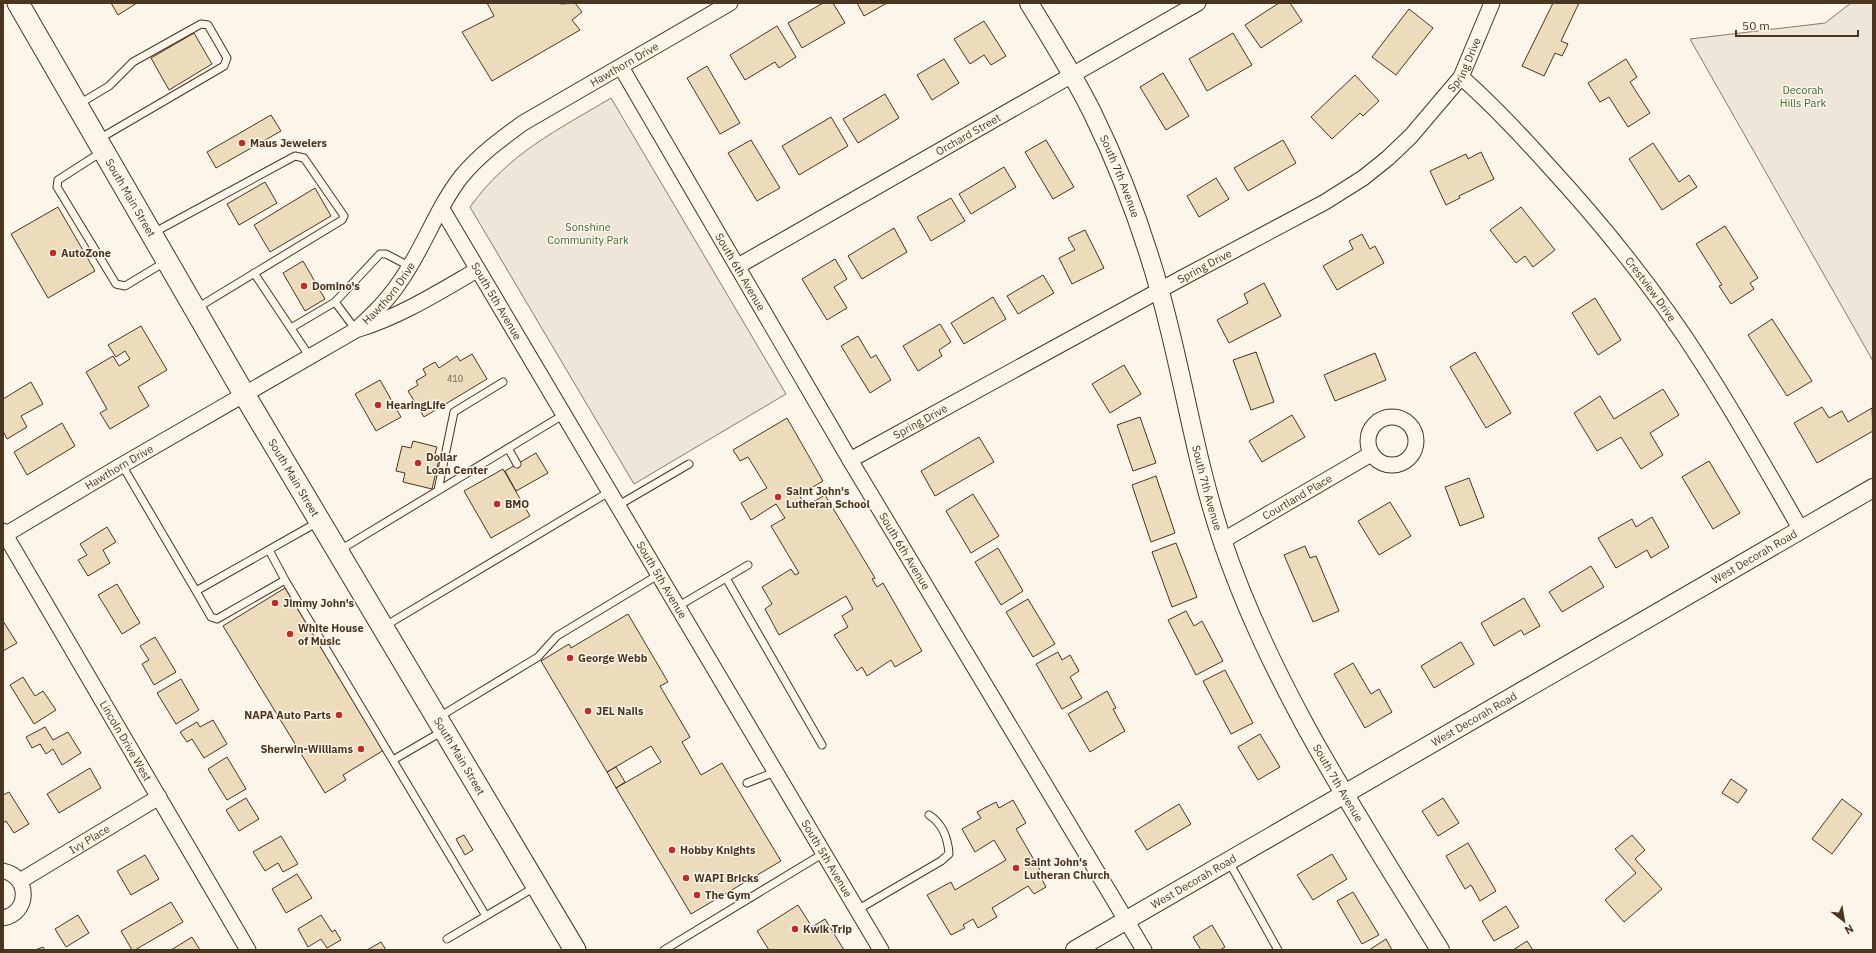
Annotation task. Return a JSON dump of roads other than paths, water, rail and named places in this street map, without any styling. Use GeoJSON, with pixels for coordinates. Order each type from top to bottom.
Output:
{"type":"FeatureCollection","features":[{"type":"Feature","properties":{"kind":"main road","name":"South Main Street"},"geometry":{"type":"LineString","coordinates":[[18,3],[244,394],[575,950]]}},
{"type":"Feature","properties":{"kind":"street","name":"Hawthorn Drive"},"geometry":{"type":"LineString","coordinates":[[4,534],[356,330],[380,308],[400,282],[461,178],[478,159],[496,143],[523,123],[730,3]]}},
{"type":"Feature","properties":{"kind":"street","name":"South 7th Avenue"},"geometry":{"type":"LineString","coordinates":[[1029,3],[1073,75],[1110,150],[1137,220],[1160,290],[1199,460],[1222,541],[1251,616],[1285,688],[1345,795],[1440,950]]}},
{"type":"Feature","properties":{"kind":"street","name":"Orchard Street"},"geometry":{"type":"LineString","coordinates":[[738,266],[1198,3]]}},
{"type":"Feature","properties":{"kind":"street","name":"Spring Drive"},"geometry":{"type":"LineString","coordinates":[[850,460],[1160,290],[1325,202],[1363,178],[1388,158],[1411,136],[1461,77],[1492,3]]}},
{"type":"Feature","properties":{"kind":"street","name":"South 6th Avenue"},"geometry":{"type":"LineString","coordinates":[[621,67],[850,460],[1144,950]]}},
{"type":"Feature","properties":{"kind":"street","name":"Crestview Drive"},"geometry":{"type":"LineString","coordinates":[[1461,77],[1495,108],[1583,203],[1638,271],[1704,365],[1741,425],[1801,530]]}},
{"type":"Feature","properties":{"kind":"street","name":"South 5th Avenue"},"geometry":{"type":"LineString","coordinates":[[442,209],[881,950]]}},
{"type":"Feature","properties":{"kind":"street"},"geometry":{"type":"LineString","coordinates":[[356,330],[379,323],[415,305],[477,270]]}},
{"type":"Feature","properties":{"kind":"street","name":"Courtland Place"},"geometry":{"type":"LineString","coordinates":[[1222,541],[1371,454]]}},
{"type":"Feature","properties":{"kind":"street","name":"West Decorah Road"},"geometry":{"type":"LineString","coordinates":[[1075,950],[1873,488]]}},
{"type":"Feature","properties":{"kind":"street","name":"Lincoln Drive West"},"geometry":{"type":"LineString","coordinates":[[4,534],[248,950]]}},
{"type":"Feature","properties":{"kind":"street","name":"Ivy Place"},"geometry":{"type":"LineString","coordinates":[[20,881],[159,797]]}},
{"type":"Feature","properties":{"kind":"street"},"geometry":{"type":"LineString","coordinates":[[3,871],[15,876],[24,888],[22,904],[12,915],[3,918]]}},
{"type":"Feature","properties":{"kind":"lane"},"geometry":{"type":"LineString","coordinates":[[77,105],[109,86],[133,62],[201,24],[208,25],[227,58],[224,66],[100,146],[58,180],[57,188],[116,284],[125,286],[167,261]]}},
{"type":"Feature","properties":{"kind":"lane"},"geometry":{"type":"LineString","coordinates":[[152,234],[295,156],[304,158],[344,216],[342,220],[195,309]]}},
{"type":"Feature","properties":{"kind":"lane"},"geometry":{"type":"LineString","coordinates":[[291,328],[335,302],[380,254],[386,254],[409,266]]}},
{"type":"Feature","properties":{"kind":"lane"},"geometry":{"type":"LineString","coordinates":[[254,273],[310,357]]}},
{"type":"Feature","properties":{"kind":"lane"},"geometry":{"type":"LineString","coordinates":[[335,302],[356,330]]}},
{"type":"Feature","properties":{"kind":"lane"},"geometry":{"type":"LineString","coordinates":[[438,490],[454,412],[503,382]]}},
{"type":"Feature","properties":{"kind":"lane"},"geometry":{"type":"LineString","coordinates":[[338,551],[563,415]]}},
{"type":"Feature","properties":{"kind":"lane"},"geometry":{"type":"LineString","coordinates":[[508,448],[517,464]]}},
{"type":"Feature","properties":{"kind":"lane"},"geometry":{"type":"LineString","coordinates":[[617,506],[688,464]]}},
{"type":"Feature","properties":{"kind":"lane"},"geometry":{"type":"LineString","coordinates":[[122,465],[211,617],[218,620],[285,580]]}},
{"type":"Feature","properties":{"kind":"lane"},"geometry":{"type":"LineString","coordinates":[[383,627],[609,492]]}},
{"type":"Feature","properties":{"kind":"lane"},"geometry":{"type":"LineString","coordinates":[[196,591],[320,521]]}},
{"type":"Feature","properties":{"kind":"lane"},"geometry":{"type":"LineString","coordinates":[[269,550],[285,580],[486,916]]}},
{"type":"Feature","properties":{"kind":"lane"},"geometry":{"type":"LineString","coordinates":[[677,607],[748,565]]}},
{"type":"Feature","properties":{"kind":"lane"},"geometry":{"type":"LineString","coordinates":[[393,760],[441,724],[538,657],[557,636],[658,575]]}},
{"type":"Feature","properties":{"kind":"lane"},"geometry":{"type":"LineString","coordinates":[[726,578],[822,745]]}},
{"type":"Feature","properties":{"kind":"lane"},"geometry":{"type":"LineString","coordinates":[[747,783],[776,772]]}},
{"type":"Feature","properties":{"kind":"lane"},"geometry":{"type":"LineString","coordinates":[[857,910],[941,862],[948,854],[948,840],[935,819],[929,815]]}},
{"type":"Feature","properties":{"kind":"lane"},"geometry":{"type":"LineString","coordinates":[[664,950],[824,853]]}},
{"type":"Feature","properties":{"kind":"lane"},"geometry":{"type":"LineString","coordinates":[[1229,862],[1278,950]]}},
{"type":"Feature","properties":{"kind":"lane"},"geometry":{"type":"LineString","coordinates":[[447,939],[537,886]]}},
{"type":"Feature","properties":{"kind":"place","name":"Maus Jewelers"},"geometry":{"type":"Point","coordinates":[242,143]}},
{"type":"Feature","properties":{"kind":"place","name":"AutoZone"},"geometry":{"type":"Point","coordinates":[53,253]}},
{"type":"Feature","properties":{"kind":"place","name":"Domino's"},"geometry":{"type":"Point","coordinates":[304,286]}},
{"type":"Feature","properties":{"kind":"place","name":"HearingLife"},"geometry":{"type":"Point","coordinates":[378,405]}},
{"type":"Feature","properties":{"kind":"place","name":"Dollar Loan Center"},"geometry":{"type":"Point","coordinates":[418,463]}},
{"type":"Feature","properties":{"kind":"place","name":"Saint John's Lutheran School"},"geometry":{"type":"Point","coordinates":[778,497]}},
{"type":"Feature","properties":{"kind":"place","name":"BMO"},"geometry":{"type":"Point","coordinates":[497,504]}},
{"type":"Feature","properties":{"kind":"place","name":"Jimmy John's"},"geometry":{"type":"Point","coordinates":[275,603]}},
{"type":"Feature","properties":{"kind":"place","name":"White House of Music"},"geometry":{"type":"Point","coordinates":[290,634]}},
{"type":"Feature","properties":{"kind":"place","name":"George Webb"},"geometry":{"type":"Point","coordinates":[570,658]}},
{"type":"Feature","properties":{"kind":"place","name":"JEL Nails"},"geometry":{"type":"Point","coordinates":[588,711]}},
{"type":"Feature","properties":{"kind":"place","name":"NAPA Auto Parts"},"geometry":{"type":"Point","coordinates":[339,715]}},
{"type":"Feature","properties":{"kind":"place","name":"Sherwin-Williams"},"geometry":{"type":"Point","coordinates":[361,749]}},
{"type":"Feature","properties":{"kind":"place","name":"Hobby Knights"},"geometry":{"type":"Point","coordinates":[672,850]}},
{"type":"Feature","properties":{"kind":"place","name":"Saint John's Lutheran Church"},"geometry":{"type":"Point","coordinates":[1016,868]}},
{"type":"Feature","properties":{"kind":"place","name":"WAPI Bricks"},"geometry":{"type":"Point","coordinates":[686,878]}},
{"type":"Feature","properties":{"kind":"place","name":"The Gym"},"geometry":{"type":"Point","coordinates":[697,895]}},
{"type":"Feature","properties":{"kind":"place","name":"Kwik Trip"},"geometry":{"type":"Point","coordinates":[795,929]}},
{"type":"Feature","properties":{"kind":"park label","name":"Decorah Hills Park"},"geometry":{"type":"Point","coordinates":[1803,96]}},
{"type":"Feature","properties":{"kind":"park label","name":"Sonshine Community Park"},"geometry":{"type":"Point","coordinates":[588,233]}}]}
